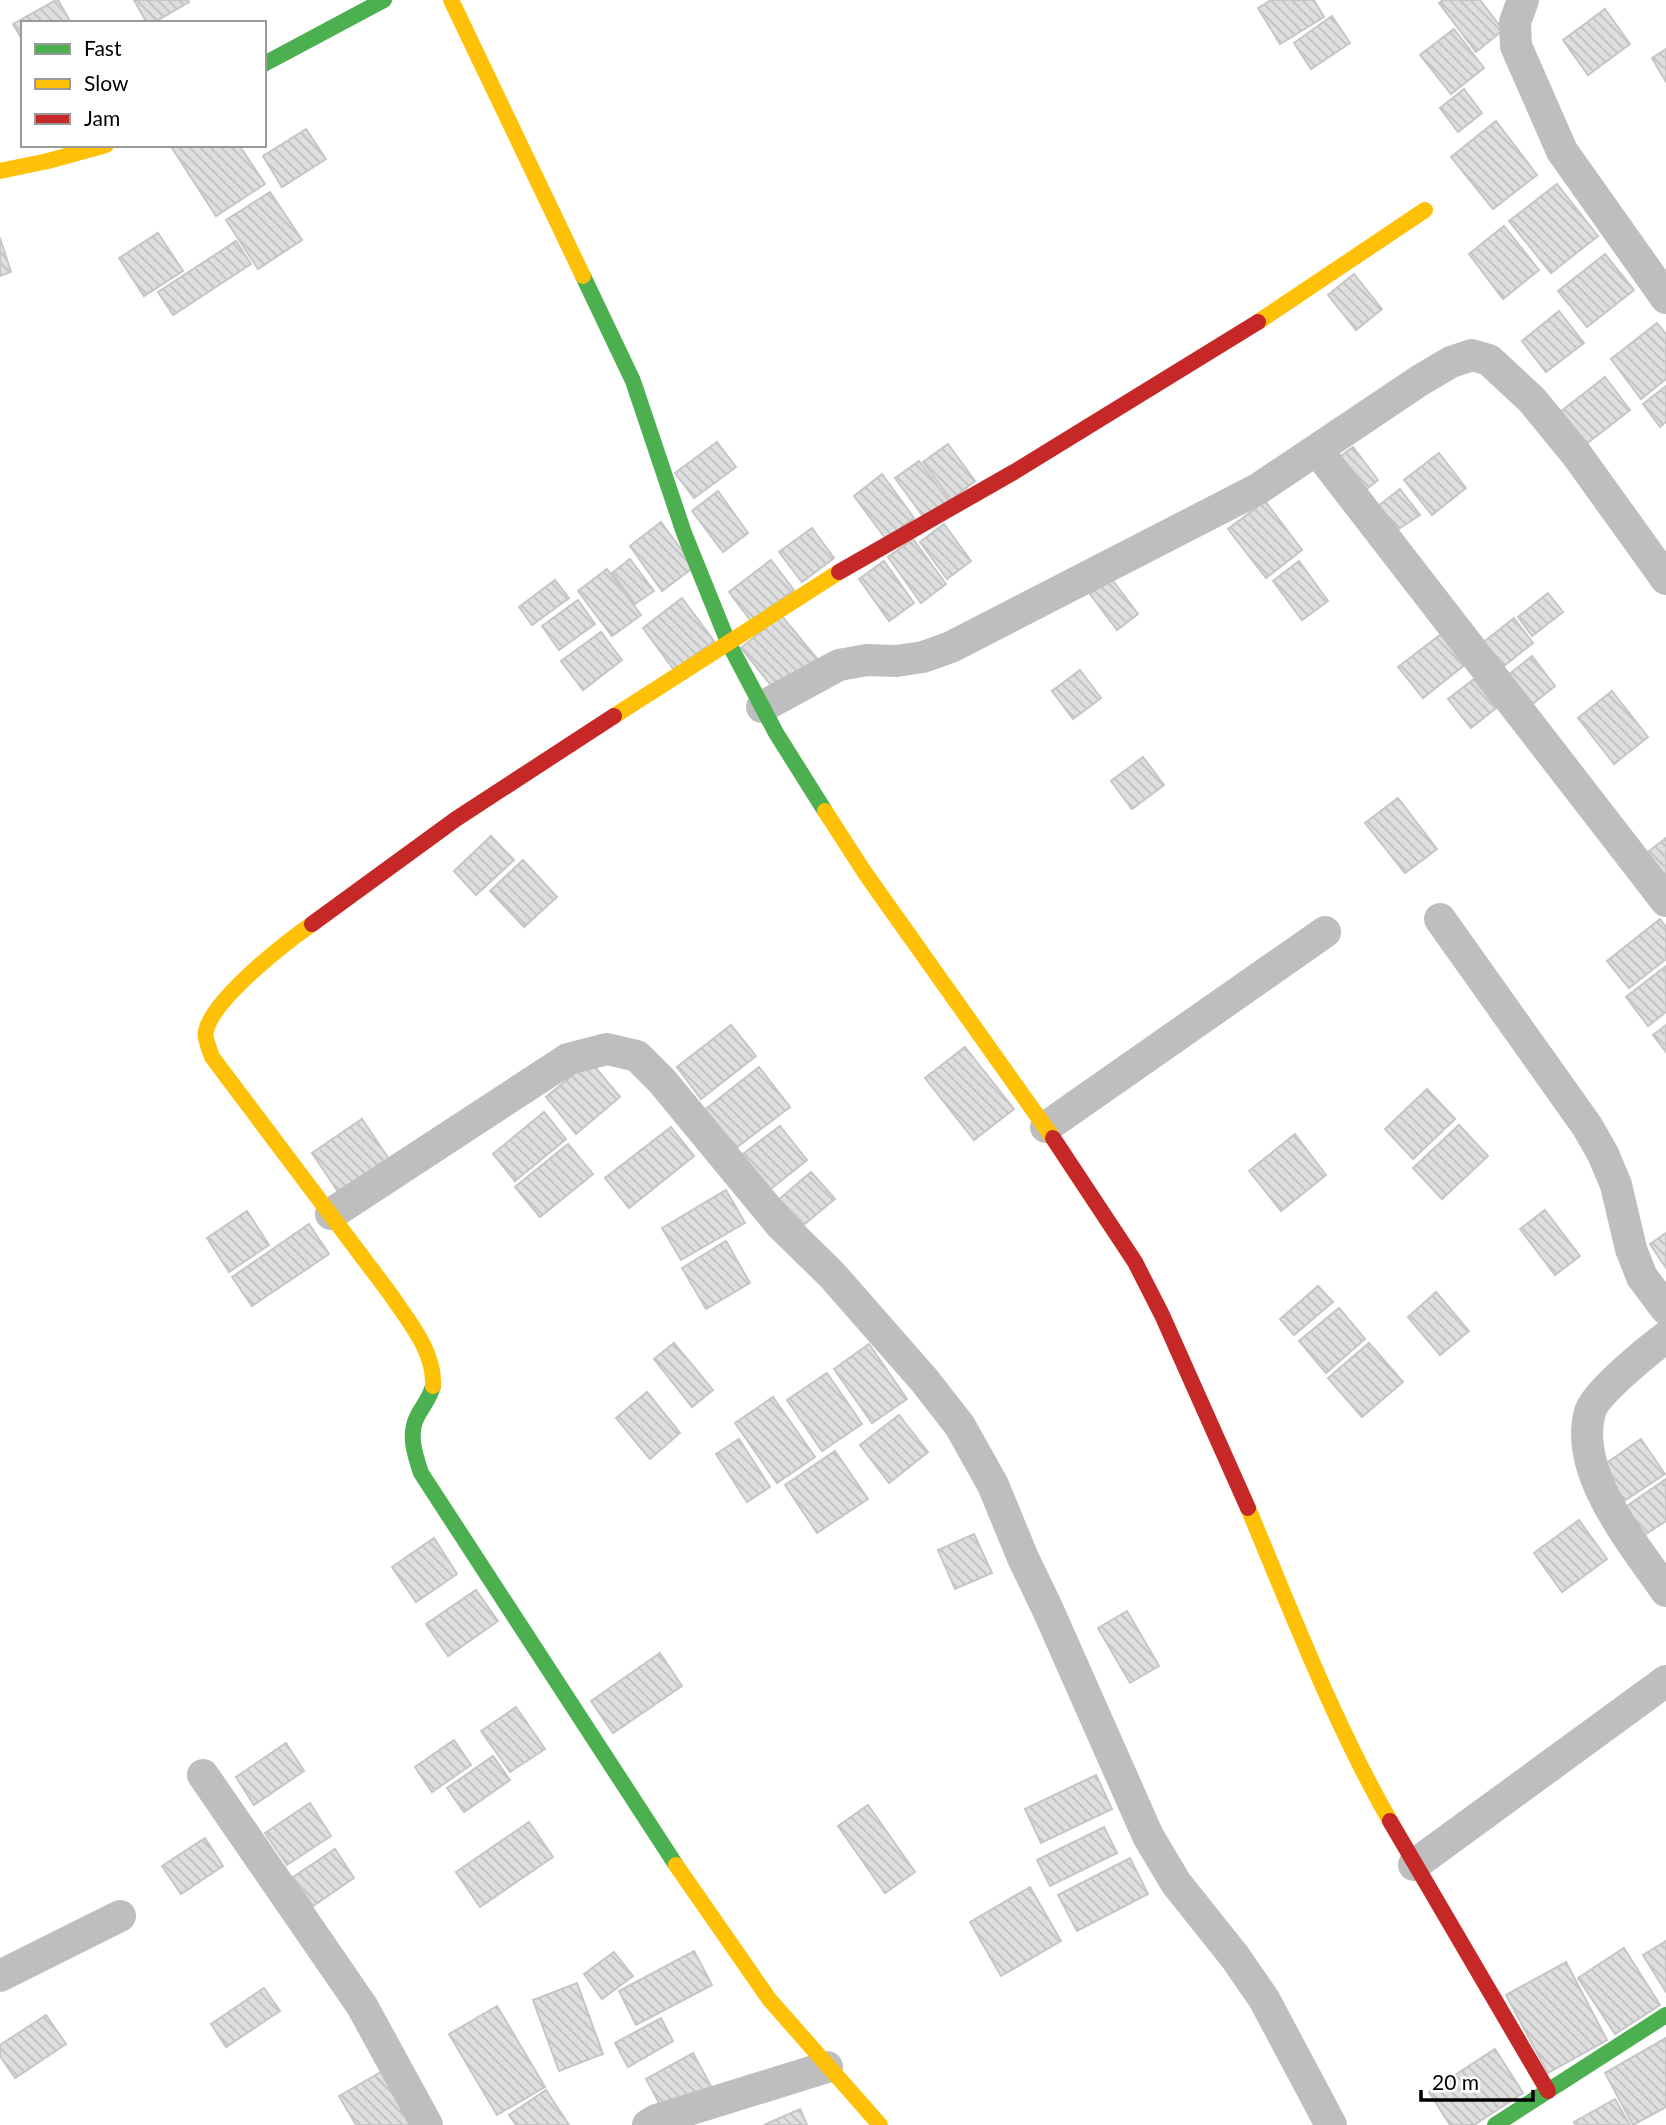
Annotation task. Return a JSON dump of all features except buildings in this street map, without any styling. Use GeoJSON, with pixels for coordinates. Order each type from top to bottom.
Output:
{"type":"FeatureCollection","features":[{"type":"Feature","properties":{"kind":"street"},"geometry":{"type":"LineString","coordinates":[[266,63],[384,0]]}},
{"type":"Feature","properties":{"kind":"street"},"geometry":{"type":"LineString","coordinates":[[451,0],[633,381],[684,533],[728,642],[762,707],[865,873],[1046,1127],[1135,1262],[1162,1315],[1238,1485],[1333,1709],[1367,1781],[1548,2091]]}},
{"type":"Feature","properties":{"kind":"street"},"geometry":{"type":"LineString","coordinates":[[1522,0],[1515,22],[1516,46],[1562,151],[1666,298]]}},
{"type":"Feature","properties":{"kind":"street"},"geometry":{"type":"LineString","coordinates":[[0,171],[99,147]]}},
{"type":"Feature","properties":{"kind":"street"},"geometry":{"type":"LineString","coordinates":[[880,2125],[769,1999],[649,1825],[421,1473],[413,1447],[414,1424],[434,1384],[431,1363],[416,1333],[391,1295],[212,1057],[205,1033],[214,1012],[290,940],[456,818],[849,566],[1014,472],[1176,374],[1293,300],[1425,210]]}},
{"type":"Feature","properties":{"kind":"street"},"geometry":{"type":"LineString","coordinates":[[762,707],[839,665],[867,660],[896,661],[923,657],[951,647],[1258,489],[1451,362],[1472,355],[1489,360],[1532,400],[1577,455],[1666,579]]}},
{"type":"Feature","properties":{"kind":"street"},"geometry":{"type":"LineString","coordinates":[[1317,450],[1666,901]]}},
{"type":"Feature","properties":{"kind":"street"},"geometry":{"type":"LineString","coordinates":[[1440,919],[1587,1126],[1616,1185],[1631,1248],[1642,1277],[1666,1309]]}},
{"type":"Feature","properties":{"kind":"street"},"geometry":{"type":"LineString","coordinates":[[1046,1127],[1325,932]]}},
{"type":"Feature","properties":{"kind":"street"},"geometry":{"type":"LineString","coordinates":[[331,1214],[568,1059],[607,1049],[636,1056],[662,1081],[780,1224],[832,1275],[925,1381],[960,1426],[993,1485],[1148,1836],[1176,1883],[1235,1957],[1264,2000],[1331,2125]]}},
{"type":"Feature","properties":{"kind":"street"},"geometry":{"type":"LineString","coordinates":[[1666,1336],[1610,1385],[1590,1410],[1587,1437],[1592,1470],[1614,1513],[1666,1591]]}},
{"type":"Feature","properties":{"kind":"street"},"geometry":{"type":"LineString","coordinates":[[1414,1865],[1666,1681]]}},
{"type":"Feature","properties":{"kind":"street"},"geometry":{"type":"LineString","coordinates":[[203,1776],[362,2006],[427,2125]]}},
{"type":"Feature","properties":{"kind":"street"},"geometry":{"type":"LineString","coordinates":[[0,1976],[120,1916]]}},
{"type":"Feature","properties":{"kind":"street"},"geometry":{"type":"LineString","coordinates":[[1495,2125],[1666,2015]]}},
{"type":"Feature","properties":{"kind":"street"},"geometry":{"type":"LineString","coordinates":[[648,2125],[705,2116],[827,2067]]}},
{"type":"Feature","properties":{"kind":"traffic: fast"},"geometry":{"type":"LineString","coordinates":[[266,63],[384,0]]}},
{"type":"Feature","properties":{"kind":"traffic: fast"},"geometry":{"type":"LineString","coordinates":[[583,276],[633,381],[684,533],[728,642],[776,733],[825,811]]}},
{"type":"Feature","properties":{"kind":"traffic: fast"},"geometry":{"type":"LineString","coordinates":[[433,1386],[413,1431],[421,1473],[676,1865]]}},
{"type":"Feature","properties":{"kind":"traffic: fast"},"geometry":{"type":"LineString","coordinates":[[1495,2125],[1666,2015]]}},
{"type":"Feature","properties":{"kind":"traffic: slow"},"geometry":{"type":"LineString","coordinates":[[451,0],[583,276]]}},
{"type":"Feature","properties":{"kind":"traffic: slow"},"geometry":{"type":"LineString","coordinates":[[0,171],[99,147]]}},
{"type":"Feature","properties":{"kind":"traffic: slow"},"geometry":{"type":"LineString","coordinates":[[1258,322],[1425,210]]}},
{"type":"Feature","properties":{"kind":"traffic: slow"},"geometry":{"type":"LineString","coordinates":[[614,716],[839,572]]}},
{"type":"Feature","properties":{"kind":"traffic: slow"},"geometry":{"type":"LineString","coordinates":[[825,811],[865,873],[1053,1138]]}},
{"type":"Feature","properties":{"kind":"traffic: slow"},"geometry":{"type":"LineString","coordinates":[[312,924],[235,988],[211,1018],[206,1040],[212,1057],[413,1327],[430,1361],[433,1386]]}},
{"type":"Feature","properties":{"kind":"traffic: slow"},"geometry":{"type":"LineString","coordinates":[[1248,1508],[1332,1706],[1390,1821]]}},
{"type":"Feature","properties":{"kind":"traffic: slow"},"geometry":{"type":"LineString","coordinates":[[676,1865],[769,1999],[880,2125]]}},
{"type":"Feature","properties":{"kind":"traffic: jam"},"geometry":{"type":"LineString","coordinates":[[839,572],[1014,472],[1258,322]]}},
{"type":"Feature","properties":{"kind":"traffic: jam"},"geometry":{"type":"LineString","coordinates":[[312,924],[456,819],[614,716]]}},
{"type":"Feature","properties":{"kind":"traffic: jam"},"geometry":{"type":"LineString","coordinates":[[1053,1138],[1135,1262],[1162,1315],[1248,1508]]}},
{"type":"Feature","properties":{"kind":"traffic: jam"},"geometry":{"type":"LineString","coordinates":[[1390,1821],[1548,2091]]}}]}
